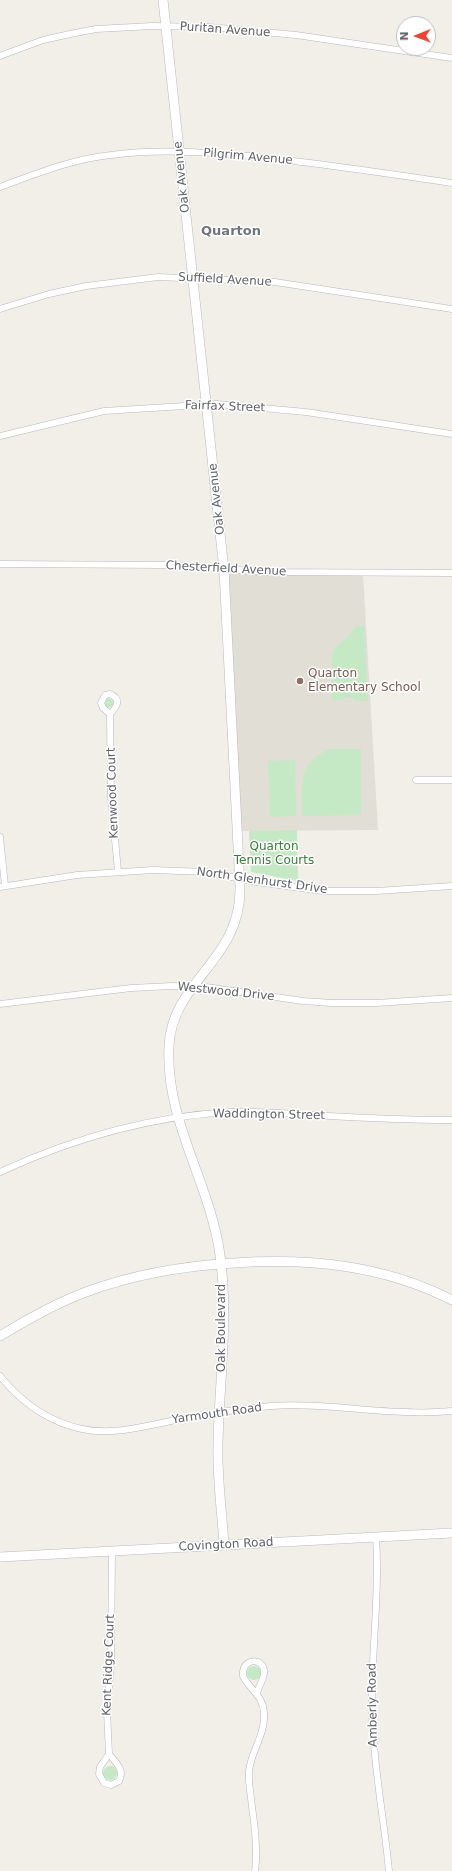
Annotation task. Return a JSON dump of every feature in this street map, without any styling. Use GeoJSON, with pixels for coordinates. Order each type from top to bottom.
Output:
{"type":"FeatureCollection","features":[{"type":"Feature","properties":{"kind":"street","name":"Oak Avenue"},"geometry":{"type":"LineString","coordinates":[[163,0],[224,570],[239,878],[239,905],[232,930],[216,958],[177,1010],[169,1040],[169,1072],[177,1117]]}},
{"type":"Feature","properties":{"kind":"street","name":"Puritan Avenue"},"geometry":{"type":"LineString","coordinates":[[0,56],[44,40],[96,29],[166,27],[209,28],[296,35],[452,58]]}},
{"type":"Feature","properties":{"kind":"street","name":"Pilgrim Avenue"},"geometry":{"type":"LineString","coordinates":[[0,187],[46,170],[79,161],[130,153],[180,152],[223,154],[316,163],[452,183]]}},
{"type":"Feature","properties":{"kind":"street","name":"Suffield Avenue"},"geometry":{"type":"LineString","coordinates":[[0,309],[49,294],[86,286],[158,277],[275,282],[452,309]]}},
{"type":"Feature","properties":{"kind":"street","name":"Fairfax Street"},"geometry":{"type":"LineString","coordinates":[[0,436],[104,411],[206,404],[250,406],[306,412],[452,434]]}},
{"type":"Feature","properties":{"kind":"street","name":"Chesterfield Avenue"},"geometry":{"type":"LineString","coordinates":[[0,564],[165,565],[268,572],[452,573]]}},
{"type":"Feature","properties":{"kind":"street","name":"Kenwood Court"},"geometry":{"type":"LineString","coordinates":[[110,714],[112,811],[118,872]]}},
{"type":"Feature","properties":{"kind":"street"},"geometry":{"type":"LineString","coordinates":[[416,780],[452,780]]}},
{"type":"Feature","properties":{"kind":"street"},"geometry":{"type":"LineString","coordinates":[[0,837],[3,887]]}},
{"type":"Feature","properties":{"kind":"street","name":"North Glenhurst Drive"},"geometry":{"type":"LineString","coordinates":[[3,887],[58,878],[118,872],[206,872],[323,891],[377,891],[452,886]]}},
{"type":"Feature","properties":{"kind":"street","name":"Westwood Drive"},"geometry":{"type":"LineString","coordinates":[[0,1004],[131,988],[172,986],[193,987],[332,1003],[452,998]]}},
{"type":"Feature","properties":{"kind":"street","name":"Waddington Street"},"geometry":{"type":"LineString","coordinates":[[0,1172],[35,1156],[86,1138],[143,1123],[177,1117],[218,1113],[253,1112],[358,1118],[452,1120]]}},
{"type":"Feature","properties":{"kind":"street","name":"Oak Boulevard"},"geometry":{"type":"LineString","coordinates":[[177,1117],[205,1192],[218,1243],[221,1264],[224,1340],[219,1412],[218,1474],[224,1545]]}},
{"type":"Feature","properties":{"kind":"street"},"geometry":{"type":"LineString","coordinates":[[0,1336],[59,1303],[108,1284],[168,1269],[221,1264],[278,1260],[321,1262],[349,1266],[405,1280],[452,1300]]}},
{"type":"Feature","properties":{"kind":"street","name":"Yarmouth Road"},"geometry":{"type":"LineString","coordinates":[[0,1376],[17,1395],[33,1409],[56,1421],[83,1429],[98,1431],[124,1430],[219,1412],[272,1406],[430,1413],[452,1411]]}},
{"type":"Feature","properties":{"kind":"street","name":"Covington Road"},"geometry":{"type":"LineString","coordinates":[[0,1557],[452,1533]]}},
{"type":"Feature","properties":{"kind":"street","name":"Amberly Road"},"geometry":{"type":"LineString","coordinates":[[376,1537],[378,1587],[372,1677],[372,1735],[389,1871]]}},
{"type":"Feature","properties":{"kind":"street","name":"Kent Ridge Court"},"geometry":{"type":"LineString","coordinates":[[109,1754],[107,1711],[112,1664],[112,1551]]}},
{"type":"Feature","properties":{"kind":"street"},"geometry":{"type":"LineString","coordinates":[[254,1871],[256,1859],[249,1771],[264,1719],[263,1707],[257,1694],[245,1680],[243,1673],[246,1664],[253,1661],[260,1664],[264,1670],[264,1678],[260,1682],[257,1694]]}},
{"type":"Feature","properties":{"kind":"street"},"geometry":{"type":"LineString","coordinates":[[109,1754],[120,1767],[122,1773],[119,1781],[111,1785],[104,1783],[99,1774],[100,1768],[109,1754]]}},
{"type":"Feature","properties":{"kind":"shaded area","name":"Quarton Elementary School"},"geometry":{"type":"Polygon","coordinates":[[[224,573],[363,574],[378,830],[238,831],[224,573]]]}},
{"type":"Feature","properties":{"kind":"green space"},"geometry":{"type":"Polygon","coordinates":[[[356,626],[364,626],[368,701],[356,701],[352,697],[344,698],[343,700],[332,700],[332,652],[356,626]]]}},
{"type":"Feature","properties":{"kind":"green space"},"geometry":{"type":"Polygon","coordinates":[[[107,699],[111,699],[113,703],[111,707],[107,707],[105,705],[105,701],[107,699]]]}},
{"type":"Feature","properties":{"kind":"green space"},"geometry":{"type":"Polygon","coordinates":[[[330,749],[361,749],[361,813],[356,815],[302,816],[302,785],[307,768],[319,755],[330,749]]]}},
{"type":"Feature","properties":{"kind":"green space"},"geometry":{"type":"Polygon","coordinates":[[[295,760],[296,816],[270,817],[268,761],[295,760]]]}},
{"type":"Feature","properties":{"kind":"green space","name":"Quarton Tennis Courts"},"geometry":{"type":"Polygon","coordinates":[[[297,830],[298,881],[251,872],[249,831],[297,830]]]}},
{"type":"Feature","properties":{"kind":"green space"},"geometry":{"type":"Polygon","coordinates":[[[254,1666],[259,1668],[261,1673],[259,1678],[254,1680],[249,1678],[247,1673],[249,1668],[254,1666]]]}},
{"type":"Feature","properties":{"kind":"green space"},"geometry":{"type":"Polygon","coordinates":[[[110,1766],[115,1768],[117,1773],[115,1778],[110,1780],[105,1778],[103,1773],[105,1768],[110,1766]]]}},
{"type":"Feature","properties":{"kind":"place","name":"Quarton Elementary School"},"geometry":{"type":"Point","coordinates":[300,681]}},
{"type":"Feature","properties":{"kind":"district","name":"Quarton"},"geometry":{"type":"Point","coordinates":[231,232]}}]}
